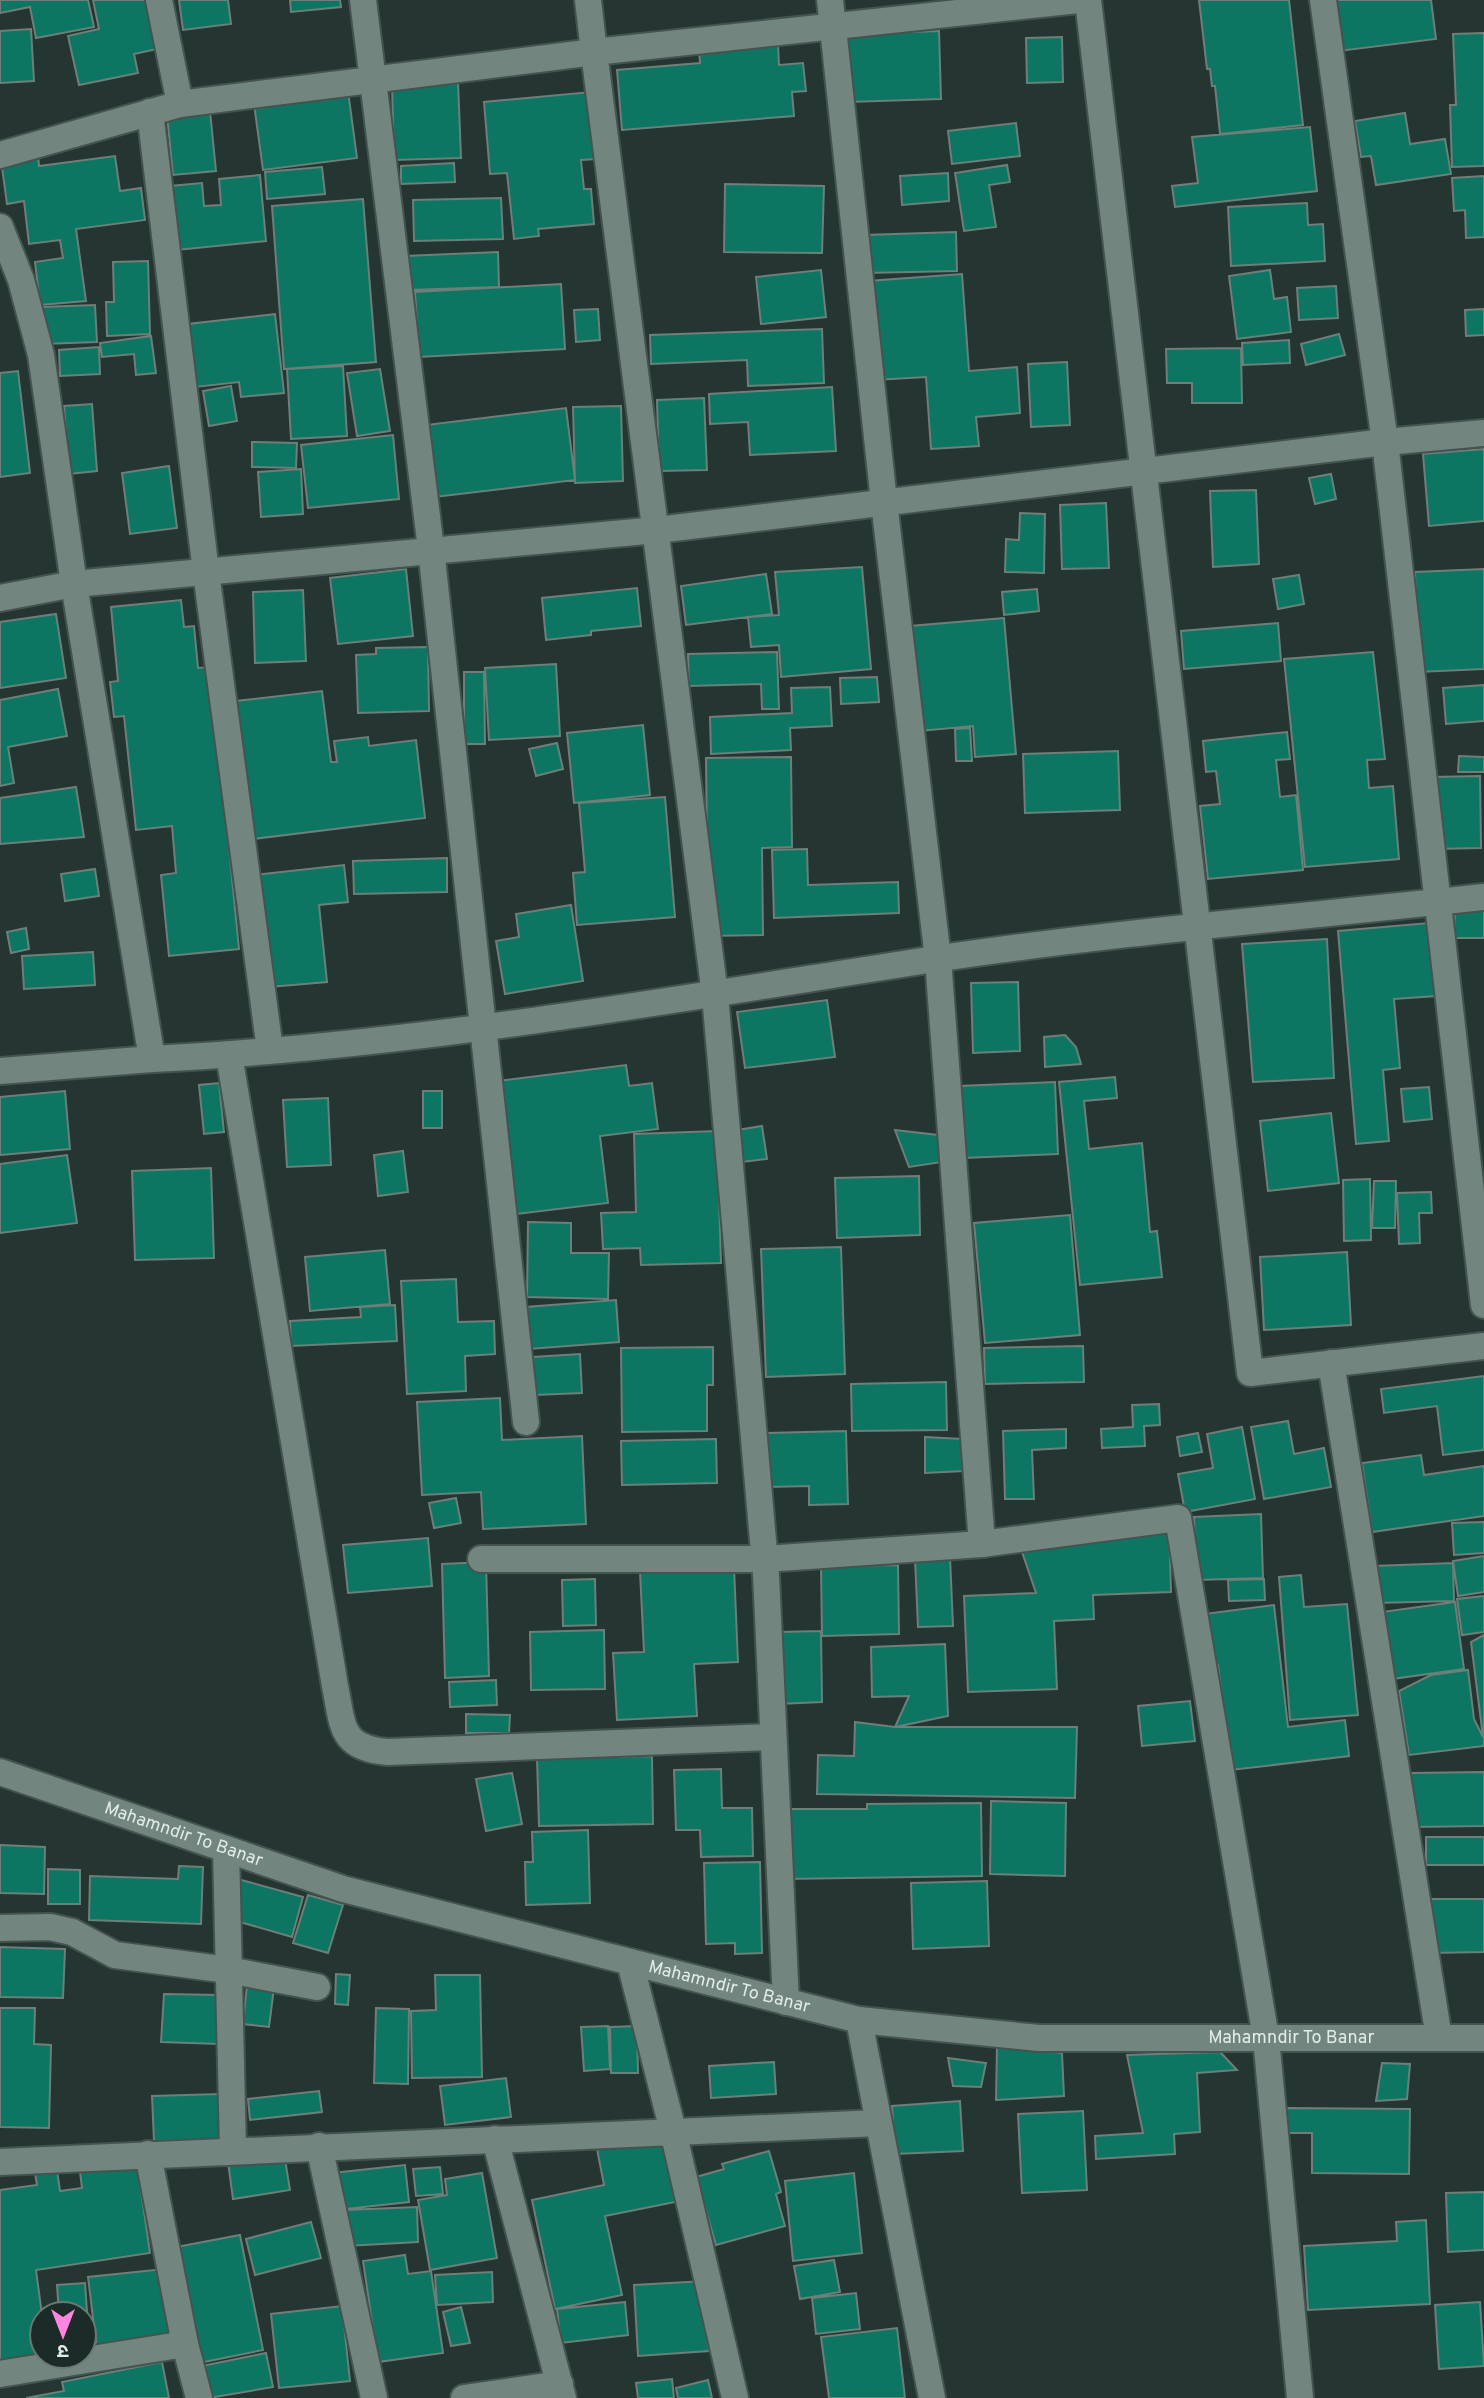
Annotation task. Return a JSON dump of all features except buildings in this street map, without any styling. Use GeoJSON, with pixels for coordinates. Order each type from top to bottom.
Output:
{"type":"FeatureCollection","features":[{"type":"Feature","properties":{"kind":"street"},"geometry":{"type":"LineString","coordinates":[[159,0],[180,104]]}},
{"type":"Feature","properties":{"kind":"street"},"geometry":{"type":"LineString","coordinates":[[363,0],[431,550],[526,1422]]}},
{"type":"Feature","properties":{"kind":"street"},"geometry":{"type":"LineString","coordinates":[[588,0],[715,995],[765,1559],[786,2002]]}},
{"type":"Feature","properties":{"kind":"street"},"geometry":{"type":"LineString","coordinates":[[830,0],[884,502],[938,959],[982,1544]]}},
{"type":"Feature","properties":{"kind":"street"},"geometry":{"type":"LineString","coordinates":[[0,155],[180,104],[593,52],[1078,0]]}},
{"type":"Feature","properties":{"kind":"street"},"geometry":{"type":"LineString","coordinates":[[1088,0],[1250,1373],[1484,1346]]}},
{"type":"Feature","properties":{"kind":"street"},"geometry":{"type":"LineString","coordinates":[[1323,0],[1385,442],[1484,1305]]}},
{"type":"Feature","properties":{"kind":"street"},"geometry":{"type":"LineString","coordinates":[[150,112],[206,572],[270,1050]]}},
{"type":"Feature","properties":{"kind":"street"},"geometry":{"type":"LineString","coordinates":[[0,227],[21,280],[41,355],[74,584],[152,1059]]}},
{"type":"Feature","properties":{"kind":"street"},"geometry":{"type":"LineString","coordinates":[[0,598],[74,584],[657,530],[1143,470],[1484,433]]}},
{"type":"Feature","properties":{"kind":"street"},"geometry":{"type":"LineString","coordinates":[[0,1071],[229,1055],[484,1027],[715,995],[938,959],[1484,897]]}},
{"type":"Feature","properties":{"kind":"street"},"geometry":{"type":"LineString","coordinates":[[229,1055],[335,1686],[347,1736],[365,1750],[388,1752],[772,1737]]}},
{"type":"Feature","properties":{"kind":"street"},"geometry":{"type":"LineString","coordinates":[[1331,1363],[1439,2038]]}},
{"type":"Feature","properties":{"kind":"street"},"geometry":{"type":"LineString","coordinates":[[481,1559],[765,1559],[982,1544],[1178,1518],[1266,2038],[1300,2398]]}},
{"type":"Feature","properties":{"kind":"street","name":"Mahamndir To Banar"},"geometry":{"type":"LineString","coordinates":[[0,1772],[343,1889],[859,2020],[1039,2038],[1484,2038]]}},
{"type":"Feature","properties":{"kind":"street"},"geometry":{"type":"LineString","coordinates":[[226,1849],[233,2151]]}},
{"type":"Feature","properties":{"kind":"street"},"geometry":{"type":"LineString","coordinates":[[0,1928],[50,1927],[72,1932],[115,1955],[228,1970],[317,1987]]}},
{"type":"Feature","properties":{"kind":"street"},"geometry":{"type":"LineString","coordinates":[[630,1962],[673,2131],[735,2398]]}},
{"type":"Feature","properties":{"kind":"street"},"geometry":{"type":"LineString","coordinates":[[859,2020],[932,2398]]}},
{"type":"Feature","properties":{"kind":"street"},"geometry":{"type":"LineString","coordinates":[[0,2161],[878,2123]]}},
{"type":"Feature","properties":{"kind":"street"},"geometry":{"type":"LineString","coordinates":[[464,2398],[561,2391],[495,2139]]}},
{"type":"Feature","properties":{"kind":"street"},"geometry":{"type":"LineString","coordinates":[[319,2146],[374,2398]]}},
{"type":"Feature","properties":{"kind":"street"},"geometry":{"type":"LineString","coordinates":[[148,2154],[198,2398]]}},
{"type":"Feature","properties":{"kind":"street"},"geometry":{"type":"LineString","coordinates":[[0,2374],[185,2344]]}}]}
